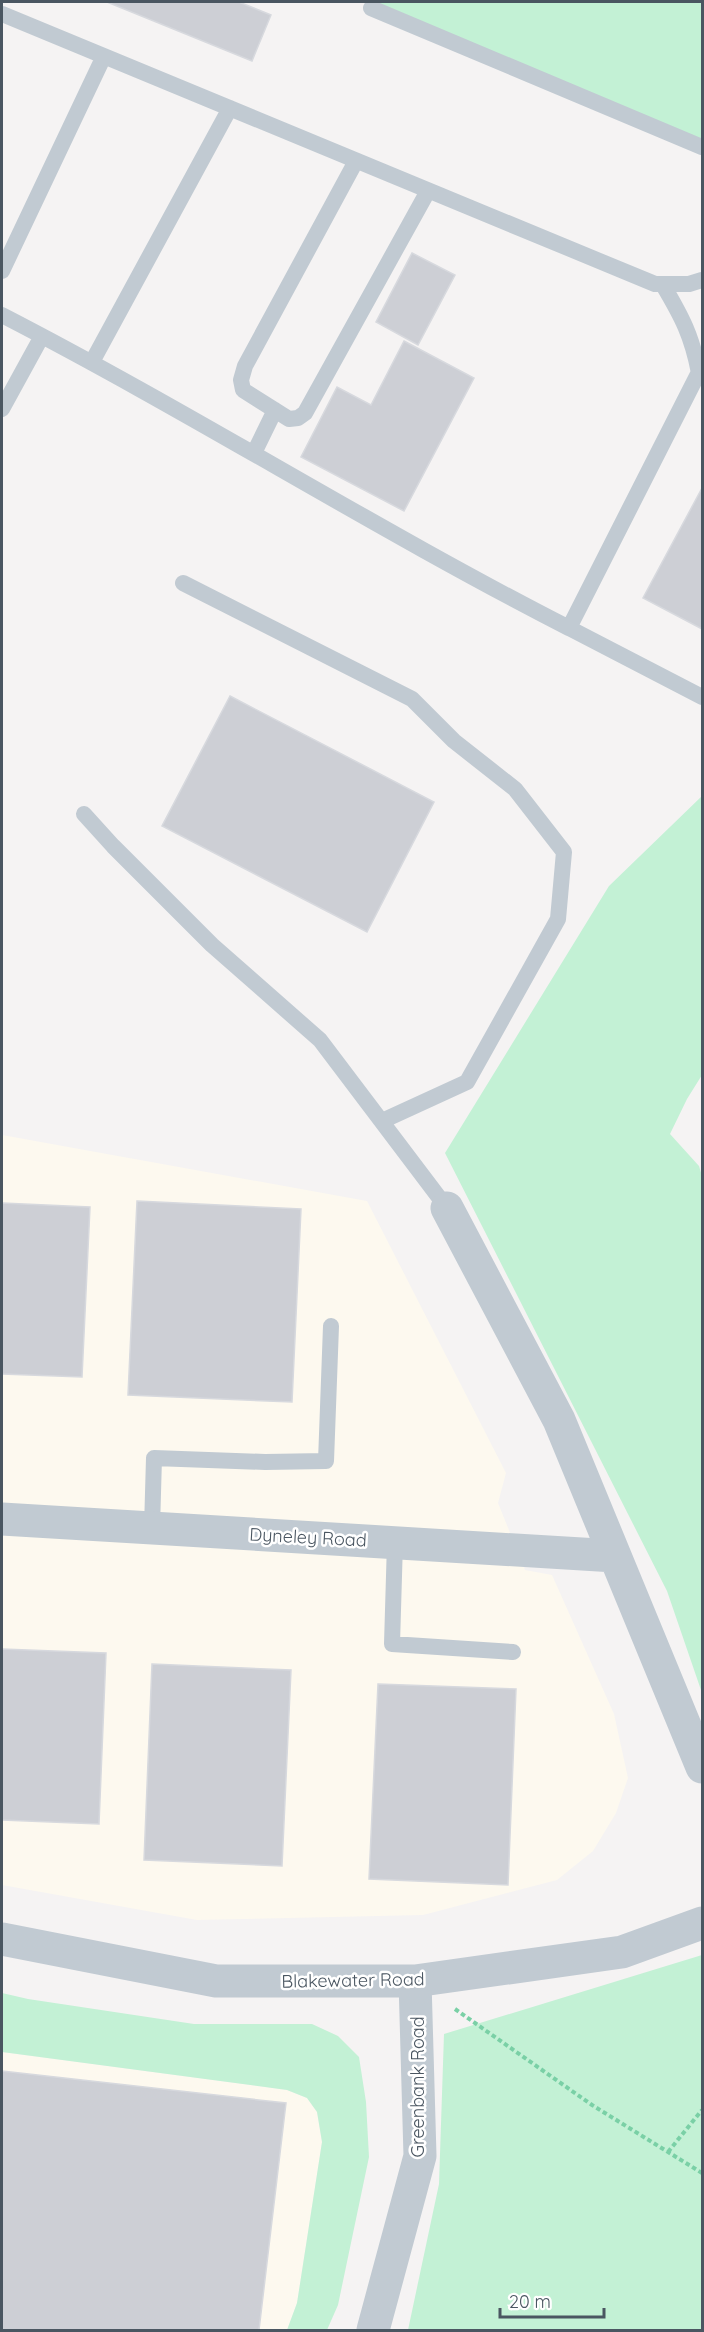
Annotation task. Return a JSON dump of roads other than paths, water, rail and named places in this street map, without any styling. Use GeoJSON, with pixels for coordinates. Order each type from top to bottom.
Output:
{"type":"FeatureCollection","features":[{"type":"Feature","properties":{"kind":"street"},"geometry":{"type":"LineString","coordinates":[[447,1209],[559,1420],[702,1767]]}},
{"type":"Feature","properties":{"kind":"street","name":"Dyneley Road"},"geometry":{"type":"LineString","coordinates":[[2,1519],[615,1556]]}},
{"type":"Feature","properties":{"kind":"street","name":"Blakewater Road"},"geometry":{"type":"LineString","coordinates":[[2,1940],[216,1982],[416,1981],[622,1952],[702,1923]]}},
{"type":"Feature","properties":{"kind":"street","name":"Greenbank Road"},"geometry":{"type":"LineString","coordinates":[[373,2331],[420,2156],[416,1981]]}},
{"type":"Feature","properties":{"kind":"lane"},"geometry":{"type":"LineString","coordinates":[[371,8],[702,147]]}},
{"type":"Feature","properties":{"kind":"lane"},"geometry":{"type":"LineString","coordinates":[[2,14],[655,284],[689,284],[702,280]]}},
{"type":"Feature","properties":{"kind":"lane"},"geometry":{"type":"LineString","coordinates":[[2,270],[104,56]]}},
{"type":"Feature","properties":{"kind":"lane"},"geometry":{"type":"LineString","coordinates":[[92,362],[230,108]]}},
{"type":"Feature","properties":{"kind":"lane"},"geometry":{"type":"LineString","coordinates":[[356,161],[245,366],[241,380],[243,390],[290,419],[298,418],[305,413],[428,191]]}},
{"type":"Feature","properties":{"kind":"lane"},"geometry":{"type":"LineString","coordinates":[[569,628],[701,370],[684,320],[663,285]]}},
{"type":"Feature","properties":{"kind":"lane"},"geometry":{"type":"LineString","coordinates":[[2,315],[92,362],[480,582],[702,697]]}},
{"type":"Feature","properties":{"kind":"lane"},"geometry":{"type":"LineString","coordinates":[[2,409],[42,336]]}},
{"type":"Feature","properties":{"kind":"lane"},"geometry":{"type":"LineString","coordinates":[[254,453],[275,410]]}},
{"type":"Feature","properties":{"kind":"lane"},"geometry":{"type":"LineString","coordinates":[[183,583],[412,699],[454,741],[515,789],[564,852],[558,919],[468,1082],[382,1121]]}},
{"type":"Feature","properties":{"kind":"lane"},"geometry":{"type":"LineString","coordinates":[[84,814],[212,945],[320,1040],[447,1209]]}},
{"type":"Feature","properties":{"kind":"lane"},"geometry":{"type":"LineString","coordinates":[[152,1528],[154,1458],[266,1462],[326,1461],[331,1326]]}},
{"type":"Feature","properties":{"kind":"lane"},"geometry":{"type":"LineString","coordinates":[[395,1542],[392,1644],[513,1652]]}}]}
